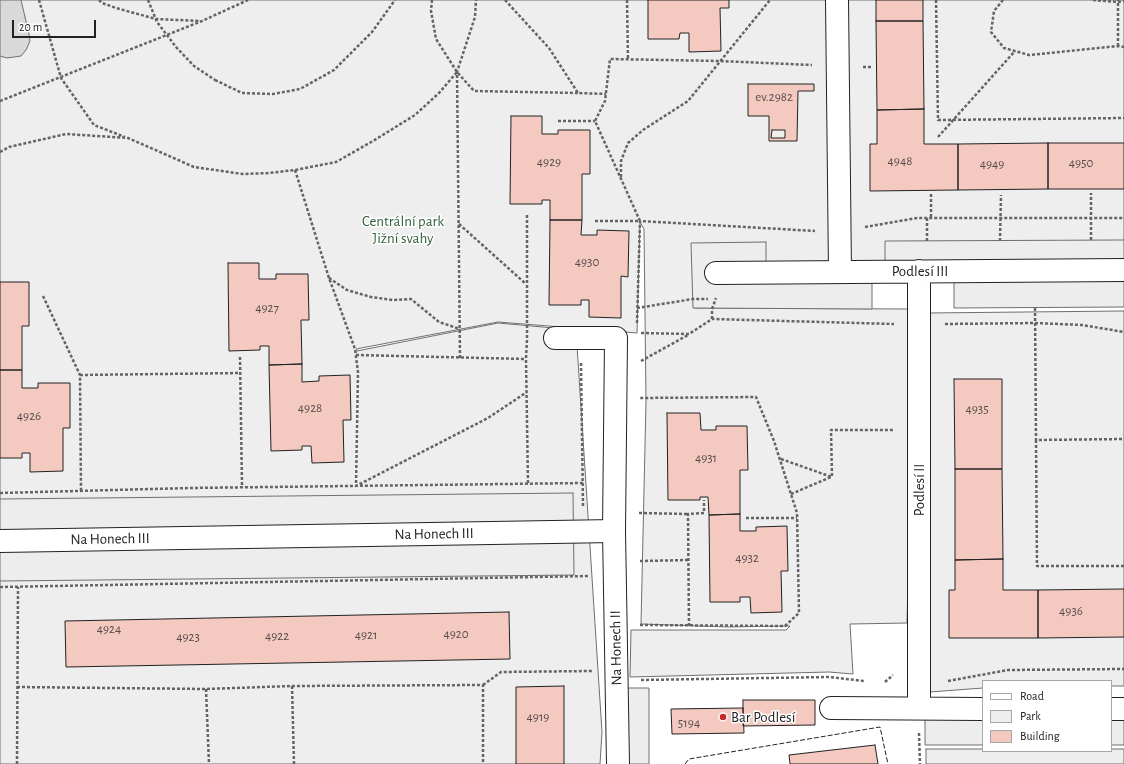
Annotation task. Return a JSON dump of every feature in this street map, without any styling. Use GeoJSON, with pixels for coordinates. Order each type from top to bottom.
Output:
{"type":"FeatureCollection","features":[{"type":"Feature","properties":{"kind":"street"},"geometry":{"type":"LineString","coordinates":[[837,0],[840,272]]}},
{"type":"Feature","properties":{"kind":"street","name":"Podlesí III"},"geometry":{"type":"LineString","coordinates":[[716,273],[1124,270]]}},
{"type":"Feature","properties":{"kind":"street","name":"Podlesí II"},"geometry":{"type":"LineString","coordinates":[[919,271],[919,708]]}},
{"type":"Feature","properties":{"kind":"street"},"geometry":{"type":"LineString","coordinates":[[555,338],[616,338],[614,531]]}},
{"type":"Feature","properties":{"kind":"street","name":"Na Honech III"},"geometry":{"type":"LineString","coordinates":[[0,541],[614,531]]}},
{"type":"Feature","properties":{"kind":"street","name":"Na Honech II"},"geometry":{"type":"LineString","coordinates":[[614,531],[618,764]]}},
{"type":"Feature","properties":{"kind":"street"},"geometry":{"type":"LineString","coordinates":[[831,708],[982,709]]}},
{"type":"Feature","properties":{"kind":"street"},"geometry":{"type":"LineString","coordinates":[[1112,709],[1124,709]]}},
{"type":"Feature","properties":{"kind":"path"},"geometry":{"type":"LineString","coordinates":[[39,0],[61,78],[94,125],[194,166],[243,174],[295,170],[336,162],[373,141],[415,114],[439,93],[457,72]]}},
{"type":"Feature","properties":{"kind":"path"},"geometry":{"type":"LineString","coordinates":[[99,0],[102,3],[116,8],[156,18],[202,21]]}},
{"type":"Feature","properties":{"kind":"path"},"geometry":{"type":"LineString","coordinates":[[148,0],[157,22],[176,47],[194,66],[215,80],[242,92],[273,94],[300,89],[334,70],[372,32],[395,0]]}},
{"type":"Feature","properties":{"kind":"path"},"geometry":{"type":"LineString","coordinates":[[0,101],[202,21],[248,0]]}},
{"type":"Feature","properties":{"kind":"path"},"geometry":{"type":"LineString","coordinates":[[432,0],[431,11],[436,39],[457,72],[474,91],[578,92],[606,94]]}},
{"type":"Feature","properties":{"kind":"path"},"geometry":{"type":"LineString","coordinates":[[460,358],[457,72],[474,17],[476,0]]}},
{"type":"Feature","properties":{"kind":"path"},"geometry":{"type":"LineString","coordinates":[[506,0],[549,48],[578,92]]}},
{"type":"Feature","properties":{"kind":"path"},"geometry":{"type":"LineString","coordinates":[[627,0],[628,60]]}},
{"type":"Feature","properties":{"kind":"path"},"geometry":{"type":"LineString","coordinates":[[621,180],[621,161],[628,143],[644,130],[688,101],[770,0]]}},
{"type":"Feature","properties":{"kind":"path"},"geometry":{"type":"LineString","coordinates":[[936,0],[938,120],[1124,118]]}},
{"type":"Feature","properties":{"kind":"path"},"geometry":{"type":"LineString","coordinates":[[1003,0],[994,12],[991,32],[1004,48],[1029,55],[1118,46],[1124,48]]}},
{"type":"Feature","properties":{"kind":"path"},"geometry":{"type":"LineString","coordinates":[[1093,0],[1124,1]]}},
{"type":"Feature","properties":{"kind":"path"},"geometry":{"type":"LineString","coordinates":[[1118,1],[1118,46]]}},
{"type":"Feature","properties":{"kind":"path"},"geometry":{"type":"LineString","coordinates":[[938,138],[1015,51]]}},
{"type":"Feature","properties":{"kind":"path"},"geometry":{"type":"LineString","coordinates":[[595,121],[605,101],[610,59],[720,61],[872,67]]}},
{"type":"Feature","properties":{"kind":"path"},"geometry":{"type":"LineString","coordinates":[[558,121],[595,121]]}},
{"type":"Feature","properties":{"kind":"path"},"geometry":{"type":"LineString","coordinates":[[595,121],[640,221],[637,329]]}},
{"type":"Feature","properties":{"kind":"path"},"geometry":{"type":"LineString","coordinates":[[0,152],[9,147],[66,134],[128,138]]}},
{"type":"Feature","properties":{"kind":"path"},"geometry":{"type":"LineString","coordinates":[[295,170],[328,278],[355,349],[358,372],[356,486]]}},
{"type":"Feature","properties":{"kind":"path"},"geometry":{"type":"LineString","coordinates":[[1091,193],[1091,240]]}},
{"type":"Feature","properties":{"kind":"path"},"geometry":{"type":"LineString","coordinates":[[931,194],[931,218]]}},
{"type":"Feature","properties":{"kind":"path"},"geometry":{"type":"LineString","coordinates":[[1000,240],[1001,195]]}},
{"type":"Feature","properties":{"kind":"path"},"geometry":{"type":"LineString","coordinates":[[527,215],[526,359],[528,484]]}},
{"type":"Feature","properties":{"kind":"path"},"geometry":{"type":"LineString","coordinates":[[595,221],[640,221],[840,232],[917,218],[1124,218]]}},
{"type":"Feature","properties":{"kind":"path"},"geometry":{"type":"LineString","coordinates":[[927,218],[927,242]]}},
{"type":"Feature","properties":{"kind":"path"},"geometry":{"type":"LineString","coordinates":[[458,223],[527,285]]}},
{"type":"Feature","properties":{"kind":"path"},"geometry":{"type":"LineString","coordinates":[[328,278],[347,290],[372,297],[393,300],[411,299],[439,322],[460,329]]}},
{"type":"Feature","properties":{"kind":"path"},"geometry":{"type":"LineString","coordinates":[[43,296],[80,375],[81,491]]}},
{"type":"Feature","properties":{"kind":"path"},"geometry":{"type":"LineString","coordinates":[[637,308],[693,299],[716,299]]}},
{"type":"Feature","properties":{"kind":"path"},"geometry":{"type":"LineString","coordinates":[[1035,308],[1037,566],[1124,566]]}},
{"type":"Feature","properties":{"kind":"path"},"geometry":{"type":"LineString","coordinates":[[636,364],[712,319],[919,324],[1035,323],[1082,325],[1124,332]]}},
{"type":"Feature","properties":{"kind":"path"},"geometry":{"type":"LineString","coordinates":[[637,333],[689,334]]}},
{"type":"Feature","properties":{"kind":"path"},"geometry":{"type":"LineString","coordinates":[[356,355],[526,359]]}},
{"type":"Feature","properties":{"kind":"path"},"geometry":{"type":"LineString","coordinates":[[240,357],[242,487]]}},
{"type":"Feature","properties":{"kind":"path"},"geometry":{"type":"LineString","coordinates":[[0,493],[242,487],[583,483],[581,361]]}},
{"type":"Feature","properties":{"kind":"path"},"geometry":{"type":"LineString","coordinates":[[80,375],[240,373]]}},
{"type":"Feature","properties":{"kind":"path"},"geometry":{"type":"LineString","coordinates":[[356,486],[488,418],[527,392]]}},
{"type":"Feature","properties":{"kind":"path"},"geometry":{"type":"LineString","coordinates":[[616,625],[785,626],[799,613],[797,513],[774,440],[756,397],[636,398]]}},
{"type":"Feature","properties":{"kind":"path"},"geometry":{"type":"LineString","coordinates":[[832,477],[831,430],[919,430]]}},
{"type":"Feature","properties":{"kind":"path"},"geometry":{"type":"LineString","coordinates":[[1036,440],[1124,439]]}},
{"type":"Feature","properties":{"kind":"path"},"geometry":{"type":"LineString","coordinates":[[780,458],[832,477]]}},
{"type":"Feature","properties":{"kind":"path"},"geometry":{"type":"LineString","coordinates":[[791,494],[832,477]]}},
{"type":"Feature","properties":{"kind":"path"},"geometry":{"type":"LineString","coordinates":[[637,513],[704,513],[704,500]]}},
{"type":"Feature","properties":{"kind":"path"},"geometry":{"type":"LineString","coordinates":[[688,514],[689,626]]}},
{"type":"Feature","properties":{"kind":"path"},"geometry":{"type":"LineString","coordinates":[[746,518],[797,518]]}},
{"type":"Feature","properties":{"kind":"path"},"geometry":{"type":"LineString","coordinates":[[637,561],[689,560]]}},
{"type":"Feature","properties":{"kind":"path"},"geometry":{"type":"LineString","coordinates":[[0,587],[592,576]]}},
{"type":"Feature","properties":{"kind":"path"},"geometry":{"type":"LineString","coordinates":[[17,764],[18,587]]}},
{"type":"Feature","properties":{"kind":"path"},"geometry":{"type":"LineString","coordinates":[[884,683],[920,687],[1008,670],[1124,669]]}},
{"type":"Feature","properties":{"kind":"path"},"geometry":{"type":"LineString","coordinates":[[17,687],[206,689],[292,686],[483,686],[501,672],[595,671]]}},
{"type":"Feature","properties":{"kind":"path"},"geometry":{"type":"LineString","coordinates":[[617,680],[829,677],[865,681]]}},
{"type":"Feature","properties":{"kind":"path"},"geometry":{"type":"LineString","coordinates":[[292,686],[294,764]]}},
{"type":"Feature","properties":{"kind":"path"},"geometry":{"type":"LineString","coordinates":[[483,686],[483,764]]}},
{"type":"Feature","properties":{"kind":"path"},"geometry":{"type":"LineString","coordinates":[[206,689],[209,764]]}},
{"type":"Feature","properties":{"kind":"green space","name":"Centrální park Jižní svahy"},"geometry":{"type":"Polygon","coordinates":[[[0,0],[1124,0],[1124,267],[693,268],[694,308],[911,309],[912,415],[907,623],[850,624],[853,674],[829,672],[630,677],[631,630],[786,630],[790,626],[728,627],[641,624],[646,401],[644,229],[640,222],[637,333],[498,322],[356,349],[357,351],[498,323],[576,330],[602,732],[600,764],[0,764],[0,0]]]}},
{"type":"Feature","properties":{"kind":"green space"},"geometry":{"type":"Polygon","coordinates":[[[1124,311],[1124,686],[1112,686],[1112,680],[982,680],[982,688],[930,692],[926,313],[1124,311]]]}},
{"type":"Feature","properties":{"kind":"green space"},"geometry":{"type":"Polygon","coordinates":[[[926,749],[982,749],[982,752],[1112,752],[1112,749],[1124,749],[1124,764],[926,764],[926,749]]]}},
{"type":"Feature","properties":{"kind":"shaded area"},"geometry":{"type":"Polygon","coordinates":[[[0,0],[21,0],[30,41],[26,50],[21,56],[7,58],[0,56],[0,0]]]}},
{"type":"Feature","properties":{"kind":"shaded area"},"geometry":{"type":"Polygon","coordinates":[[[1124,240],[1124,307],[954,308],[954,271],[885,271],[885,241],[1124,240]]]}},
{"type":"Feature","properties":{"kind":"shaded area"},"geometry":{"type":"Polygon","coordinates":[[[766,242],[766,272],[872,271],[872,309],[693,308],[691,243],[766,242]]]}},
{"type":"Feature","properties":{"kind":"shaded area"},"geometry":{"type":"Polygon","coordinates":[[[573,493],[574,575],[0,581],[0,499],[573,493]]]}},
{"type":"Feature","properties":{"kind":"shaded area"},"geometry":{"type":"Polygon","coordinates":[[[617,688],[649,688],[649,764],[618,764],[617,688]]]}},
{"type":"Feature","properties":{"kind":"shaded area"},"geometry":{"type":"Polygon","coordinates":[[[925,709],[982,709],[982,745],[925,745],[925,709]]]}},
{"type":"Feature","properties":{"kind":"shaded area"},"geometry":{"type":"Polygon","coordinates":[[[1112,709],[1124,709],[1124,745],[1112,745],[1112,709]]]}},
{"type":"Feature","properties":{"kind":"building"},"geometry":{"type":"Polygon","coordinates":[[[648,0],[729,0],[729,8],[720,8],[721,51],[689,52],[689,33],[680,33],[679,39],[648,39],[648,0]]]}},
{"type":"Feature","properties":{"kind":"building"},"geometry":{"type":"Polygon","coordinates":[[[876,0],[923,0],[923,21],[876,21],[876,0]]]}},
{"type":"Feature","properties":{"kind":"building"},"geometry":{"type":"Polygon","coordinates":[[[876,21],[923,21],[924,109],[877,110],[876,21]]]}},
{"type":"Feature","properties":{"kind":"building"},"geometry":{"type":"Polygon","coordinates":[[[748,84],[814,84],[814,91],[798,91],[797,141],[769,141],[769,116],[748,116],[748,84]],[[772,130],[771,138],[785,138],[785,130],[772,130]]]}},
{"type":"Feature","properties":{"kind":"building"},"geometry":{"type":"Polygon","coordinates":[[[924,109],[924,144],[958,144],[958,190],[870,191],[870,144],[877,144],[877,110],[924,109]]]}},
{"type":"Feature","properties":{"kind":"building"},"geometry":{"type":"Polygon","coordinates":[[[511,116],[542,116],[542,134],[558,134],[558,130],[590,130],[590,174],[582,174],[582,220],[550,220],[550,200],[542,200],[542,204],[510,204],[511,116]]]}},
{"type":"Feature","properties":{"kind":"building"},"geometry":{"type":"Polygon","coordinates":[[[1048,143],[1124,143],[1124,189],[1048,189],[1048,143]]]}},
{"type":"Feature","properties":{"kind":"building"},"geometry":{"type":"Polygon","coordinates":[[[1048,143],[1048,189],[958,190],[958,144],[1048,143]]]}},
{"type":"Feature","properties":{"kind":"building"},"geometry":{"type":"Polygon","coordinates":[[[550,220],[582,220],[581,235],[597,235],[597,230],[629,231],[628,277],[621,276],[621,318],[589,317],[589,300],[581,300],[581,305],[549,305],[550,220]]]}},
{"type":"Feature","properties":{"kind":"building"},"geometry":{"type":"Polygon","coordinates":[[[228,263],[259,263],[259,279],[276,279],[276,274],[308,274],[309,320],[301,320],[302,364],[269,365],[269,346],[260,346],[260,350],[229,351],[228,263]]]}},
{"type":"Feature","properties":{"kind":"building"},"geometry":{"type":"Polygon","coordinates":[[[0,282],[29,282],[29,326],[22,326],[22,370],[0,370],[0,282]]]}},
{"type":"Feature","properties":{"kind":"building"},"geometry":{"type":"Polygon","coordinates":[[[302,364],[302,382],[319,381],[319,376],[350,375],[351,420],[343,420],[344,462],[312,463],[311,446],[302,446],[302,450],[271,451],[269,365],[302,364]]]}},
{"type":"Feature","properties":{"kind":"building"},"geometry":{"type":"Polygon","coordinates":[[[0,370],[22,370],[22,388],[38,388],[38,383],[70,383],[70,428],[63,428],[63,471],[30,472],[30,453],[22,453],[22,458],[0,458],[0,370]]]}},
{"type":"Feature","properties":{"kind":"building"},"geometry":{"type":"Polygon","coordinates":[[[954,379],[1002,379],[1002,469],[955,469],[954,379]]]}},
{"type":"Feature","properties":{"kind":"building"},"geometry":{"type":"Polygon","coordinates":[[[667,413],[700,413],[701,430],[716,430],[716,426],[747,426],[748,470],[740,470],[740,514],[709,515],[708,497],[700,497],[700,500],[668,500],[667,413]]]}},
{"type":"Feature","properties":{"kind":"building"},"geometry":{"type":"Polygon","coordinates":[[[955,469],[1002,469],[1003,559],[955,560],[955,469]]]}},
{"type":"Feature","properties":{"kind":"building"},"geometry":{"type":"Polygon","coordinates":[[[740,514],[740,531],[756,531],[756,527],[787,526],[788,571],[781,571],[782,612],[751,613],[750,597],[740,597],[740,602],[710,602],[709,515],[740,514]]]}},
{"type":"Feature","properties":{"kind":"building"},"geometry":{"type":"Polygon","coordinates":[[[1003,559],[1003,590],[1038,590],[1038,638],[949,638],[949,590],[955,590],[955,560],[1003,559]]]}},
{"type":"Feature","properties":{"kind":"building"},"geometry":{"type":"Polygon","coordinates":[[[1124,589],[1124,637],[1038,638],[1038,590],[1124,589]]]}},
{"type":"Feature","properties":{"kind":"building"},"geometry":{"type":"Polygon","coordinates":[[[509,612],[510,659],[66,667],[65,621],[509,612]]]}},
{"type":"Feature","properties":{"kind":"building"},"geometry":{"type":"Polygon","coordinates":[[[564,686],[564,764],[516,764],[516,687],[564,686]]]}},
{"type":"Feature","properties":{"kind":"building"},"geometry":{"type":"Polygon","coordinates":[[[743,700],[815,700],[815,725],[743,726],[743,700]]]}},
{"type":"Feature","properties":{"kind":"building"},"geometry":{"type":"Polygon","coordinates":[[[743,708],[744,733],[672,734],[671,709],[743,708]]]}},
{"type":"Feature","properties":{"kind":"building"},"geometry":{"type":"Polygon","coordinates":[[[875,745],[878,764],[790,764],[789,755],[875,745]]]}},
{"type":"Feature","properties":{"kind":"fence"},"geometry":{"type":"LineString","coordinates":[[685,764],[689,759],[880,727],[888,764]]}},
{"type":"Feature","properties":{"kind":"place","name":"Bar Podlesí"},"geometry":{"type":"Point","coordinates":[723,717]}}]}
